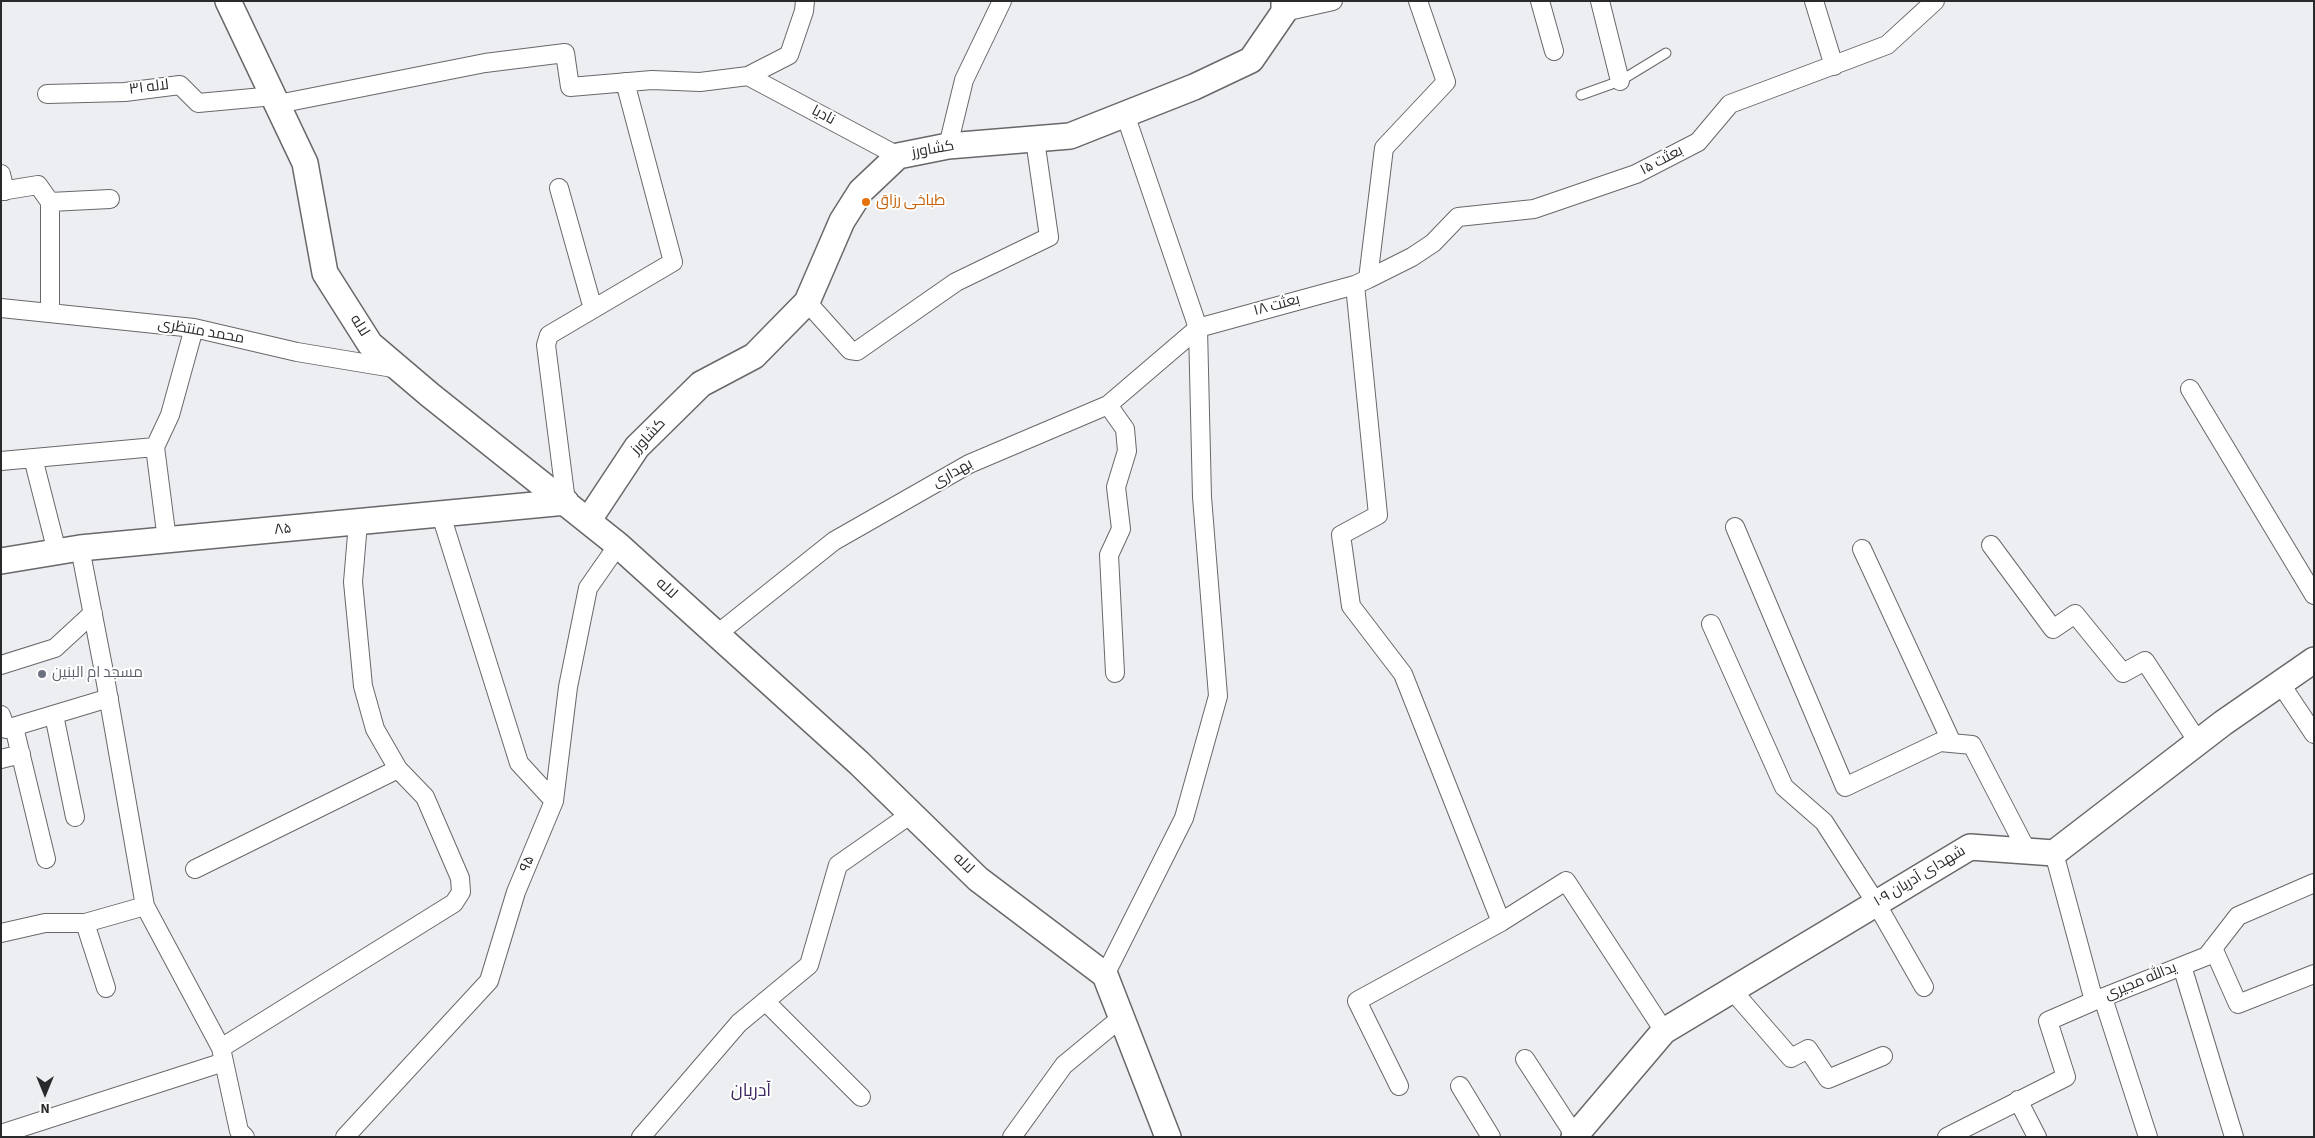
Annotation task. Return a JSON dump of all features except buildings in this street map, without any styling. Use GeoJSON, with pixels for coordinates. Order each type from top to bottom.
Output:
{"type":"FeatureCollection","features":[{"type":"Feature","properties":{"kind":"street","name":"لاله"},"geometry":{"type":"LineString","coordinates":[[228,1],[305,163],[325,273],[370,344],[618,545],[859,763],[978,879],[1105,975]]}},
{"type":"Feature","properties":{"kind":"street"},"geometry":{"type":"LineString","coordinates":[[276,100],[485,62],[565,53],[570,87],[652,80],[700,82],[748,76],[789,56],[804,11],[805,1]]}},
{"type":"Feature","properties":{"kind":"street"},"geometry":{"type":"LineString","coordinates":[[948,146],[964,80],[1002,1]]}},
{"type":"Feature","properties":{"kind":"street"},"geometry":{"type":"LineString","coordinates":[[1284,7],[1333,1]]}},
{"type":"Feature","properties":{"kind":"street"},"geometry":{"type":"LineString","coordinates":[[1418,1],[1446,82],[1384,148],[1362,282],[1378,515],[1341,535],[1351,606],[1402,674],[1501,922]]}},
{"type":"Feature","properties":{"kind":"street"},"geometry":{"type":"LineString","coordinates":[[1540,1],[1554,51]]}},
{"type":"Feature","properties":{"kind":"street"},"geometry":{"type":"LineString","coordinates":[[1600,1],[1620,81]]}},
{"type":"Feature","properties":{"kind":"street"},"geometry":{"type":"LineString","coordinates":[[1814,1],[1834,66]]}},
{"type":"Feature","properties":{"kind":"street","name":"بعثت ۱۵"},"geometry":{"type":"LineString","coordinates":[[1362,282],[1412,257],[1432,243],[1458,217],[1534,209],[1636,174],[1698,142],[1730,104],[1887,45],[1935,1]]}},
{"type":"Feature","properties":{"kind":"street","name":"کشاورز"},"geometry":{"type":"LineString","coordinates":[[588,521],[637,447],[701,384],[754,356],[807,302],[842,220],[861,191],[898,156],[948,146],[1070,136],[1194,87],[1251,60],[1284,7]]}},
{"type":"Feature","properties":{"kind":"street","name":"نادیا"},"geometry":{"type":"LineString","coordinates":[[748,76],[898,156]]}},
{"type":"Feature","properties":{"kind":"street"},"geometry":{"type":"LineString","coordinates":[[566,502],[546,345],[549,335],[673,262],[625,82]]}},
{"type":"Feature","properties":{"kind":"street","name":"لاله ۳۱"},"geometry":{"type":"LineString","coordinates":[[47,94],[125,92],[180,84],[198,102],[276,100]]}},
{"type":"Feature","properties":{"kind":"street"},"geometry":{"type":"LineString","coordinates":[[1125,114],[1198,328],[1202,497],[1218,696],[1184,818],[1105,975],[1168,1137]]}},
{"type":"Feature","properties":{"kind":"street"},"geometry":{"type":"LineString","coordinates":[[807,302],[850,350],[857,351],[956,282],[1049,237],[1035,140]]}},
{"type":"Feature","properties":{"kind":"street"},"geometry":{"type":"LineString","coordinates":[[2,185],[38,185],[50,202],[50,313]]}},
{"type":"Feature","properties":{"kind":"street"},"geometry":{"type":"LineString","coordinates":[[559,188],[593,309]]}},
{"type":"Feature","properties":{"kind":"street"},"geometry":{"type":"LineString","coordinates":[[50,202],[110,199]]}},
{"type":"Feature","properties":{"kind":"street","name":"بعثت ۱۸"},"geometry":{"type":"LineString","coordinates":[[1198,328],[1362,282]]}},
{"type":"Feature","properties":{"kind":"street","name":"محمد منتظری"},"geometry":{"type":"LineString","coordinates":[[1,308],[194,328],[297,352],[399,369]]}},
{"type":"Feature","properties":{"kind":"street"},"geometry":{"type":"LineString","coordinates":[[167,540],[155,447],[170,415],[194,328]]}},
{"type":"Feature","properties":{"kind":"street","name":"بهداری"},"geometry":{"type":"LineString","coordinates":[[716,635],[834,541],[969,464],[1108,405],[1198,328]]}},
{"type":"Feature","properties":{"kind":"street"},"geometry":{"type":"LineString","coordinates":[[2190,389],[2314,595]]}},
{"type":"Feature","properties":{"kind":"street"},"geometry":{"type":"LineString","coordinates":[[1108,405],[1125,429],[1128,451],[1116,487],[1121,529],[1109,555],[1115,673]]}},
{"type":"Feature","properties":{"kind":"street"},"geometry":{"type":"LineString","coordinates":[[1,461],[155,447]]}},
{"type":"Feature","properties":{"kind":"street"},"geometry":{"type":"LineString","coordinates":[[34,458],[93,614],[145,906],[222,1055],[239,1132],[245,1137]]}},
{"type":"Feature","properties":{"kind":"street","name":"۸۵"},"geometry":{"type":"LineString","coordinates":[[1,561],[69,550],[566,502]]}},
{"type":"Feature","properties":{"kind":"street"},"geometry":{"type":"LineString","coordinates":[[441,515],[519,763],[554,801]]}},
{"type":"Feature","properties":{"kind":"street"},"geometry":{"type":"LineString","coordinates":[[1,1134],[222,1055],[454,904],[461,892],[460,878],[425,798],[398,769],[375,729],[363,686],[353,582],[358,523]]}},
{"type":"Feature","properties":{"kind":"street"},"geometry":{"type":"LineString","coordinates":[[1735,527],[1845,787],[1940,742],[1972,745],[2027,851]]}},
{"type":"Feature","properties":{"kind":"street","name":"۹۵"},"geometry":{"type":"LineString","coordinates":[[346,1137],[489,981],[516,892],[554,801],[568,688],[588,588],[618,545]]}},
{"type":"Feature","properties":{"kind":"street"},"geometry":{"type":"LineString","coordinates":[[1991,545],[2053,629],[2075,614],[2123,673],[2145,661],[2198,742]]}},
{"type":"Feature","properties":{"kind":"street"},"geometry":{"type":"LineString","coordinates":[[1862,549],[1952,743]]}},
{"type":"Feature","properties":{"kind":"street"},"geometry":{"type":"LineString","coordinates":[[1,665],[55,648],[93,614]]}},
{"type":"Feature","properties":{"kind":"street"},"geometry":{"type":"LineString","coordinates":[[1712,624],[1784,787],[1824,822],[1876,904],[1924,987]]}},
{"type":"Feature","properties":{"kind":"street"},"geometry":{"type":"LineString","coordinates":[[2054,853],[2198,742],[2314,660]]}},
{"type":"Feature","properties":{"kind":"street"},"geometry":{"type":"LineString","coordinates":[[2280,683],[2314,734]]}},
{"type":"Feature","properties":{"kind":"street"},"geometry":{"type":"LineString","coordinates":[[1,715],[6,729],[109,698]]}},
{"type":"Feature","properties":{"kind":"street"},"geometry":{"type":"LineString","coordinates":[[54,715],[75,817]]}},
{"type":"Feature","properties":{"kind":"street"},"geometry":{"type":"LineString","coordinates":[[14,727],[46,859]]}},
{"type":"Feature","properties":{"kind":"street"},"geometry":{"type":"LineString","coordinates":[[1,759],[21,754]]}},
{"type":"Feature","properties":{"kind":"street"},"geometry":{"type":"LineString","coordinates":[[195,869],[398,769]]}},
{"type":"Feature","properties":{"kind":"street"},"geometry":{"type":"LineString","coordinates":[[640,1137],[739,1023],[809,965],[838,865],[911,814]]}},
{"type":"Feature","properties":{"kind":"street","name":"شهدای آدریان ۱۰۹"},"geometry":{"type":"LineString","coordinates":[[1575,1136],[1664,1031],[1970,847],[2054,853]]}},
{"type":"Feature","properties":{"kind":"street","name":"یدالله مجیری"},"geometry":{"type":"LineString","coordinates":[[2054,853],[2098,999],[2207,956],[2238,916],[2314,882]]}},
{"type":"Feature","properties":{"kind":"street"},"geometry":{"type":"LineString","coordinates":[[1399,1086],[1356,1001],[1501,922],[1566,881],[1664,1031]]}},
{"type":"Feature","properties":{"kind":"street"},"geometry":{"type":"LineString","coordinates":[[1,933],[45,923],[86,923],[145,906]]}},
{"type":"Feature","properties":{"kind":"street"},"geometry":{"type":"LineString","coordinates":[[86,923],[106,988]]}},
{"type":"Feature","properties":{"kind":"street"},"geometry":{"type":"LineString","coordinates":[[2213,948],[2238,1004],[2314,974]]}},
{"type":"Feature","properties":{"kind":"street"},"geometry":{"type":"LineString","coordinates":[[2182,966],[2234,1137]]}},
{"type":"Feature","properties":{"kind":"street"},"geometry":{"type":"LineString","coordinates":[[1732,990],[1791,1058],[1808,1049],[1828,1079],[1883,1056]]}},
{"type":"Feature","properties":{"kind":"street"},"geometry":{"type":"LineString","coordinates":[[1947,1137],[2066,1077],[2048,1022],[2098,999],[2148,1137]]}},
{"type":"Feature","properties":{"kind":"street"},"geometry":{"type":"LineString","coordinates":[[765,1001],[861,1097]]}},
{"type":"Feature","properties":{"kind":"street"},"geometry":{"type":"LineString","coordinates":[[1012,1137],[1064,1066],[1122,1017]]}},
{"type":"Feature","properties":{"kind":"street"},"geometry":{"type":"LineString","coordinates":[[1524,1059],[1575,1136]]}},
{"type":"Feature","properties":{"kind":"street"},"geometry":{"type":"LineString","coordinates":[[1460,1086],[1491,1137]]}},
{"type":"Feature","properties":{"kind":"street"},"geometry":{"type":"LineString","coordinates":[[2018,1100],[2037,1137]]}},
{"type":"Feature","properties":{"kind":"lane"},"geometry":{"type":"LineString","coordinates":[[1581,95],[1620,81],[1666,53]]}},
{"type":"Feature","properties":{"kind":"place","name":"طباخی رزاق"},"geometry":{"type":"Point","coordinates":[866,202]}},
{"type":"Feature","properties":{"kind":"place","name":"مسجد ام البنین"},"geometry":{"type":"Point","coordinates":[42,674]}},
{"type":"Feature","properties":{"kind":"district","name":"آدریان"},"geometry":{"type":"Point","coordinates":[751,1092]}}]}
